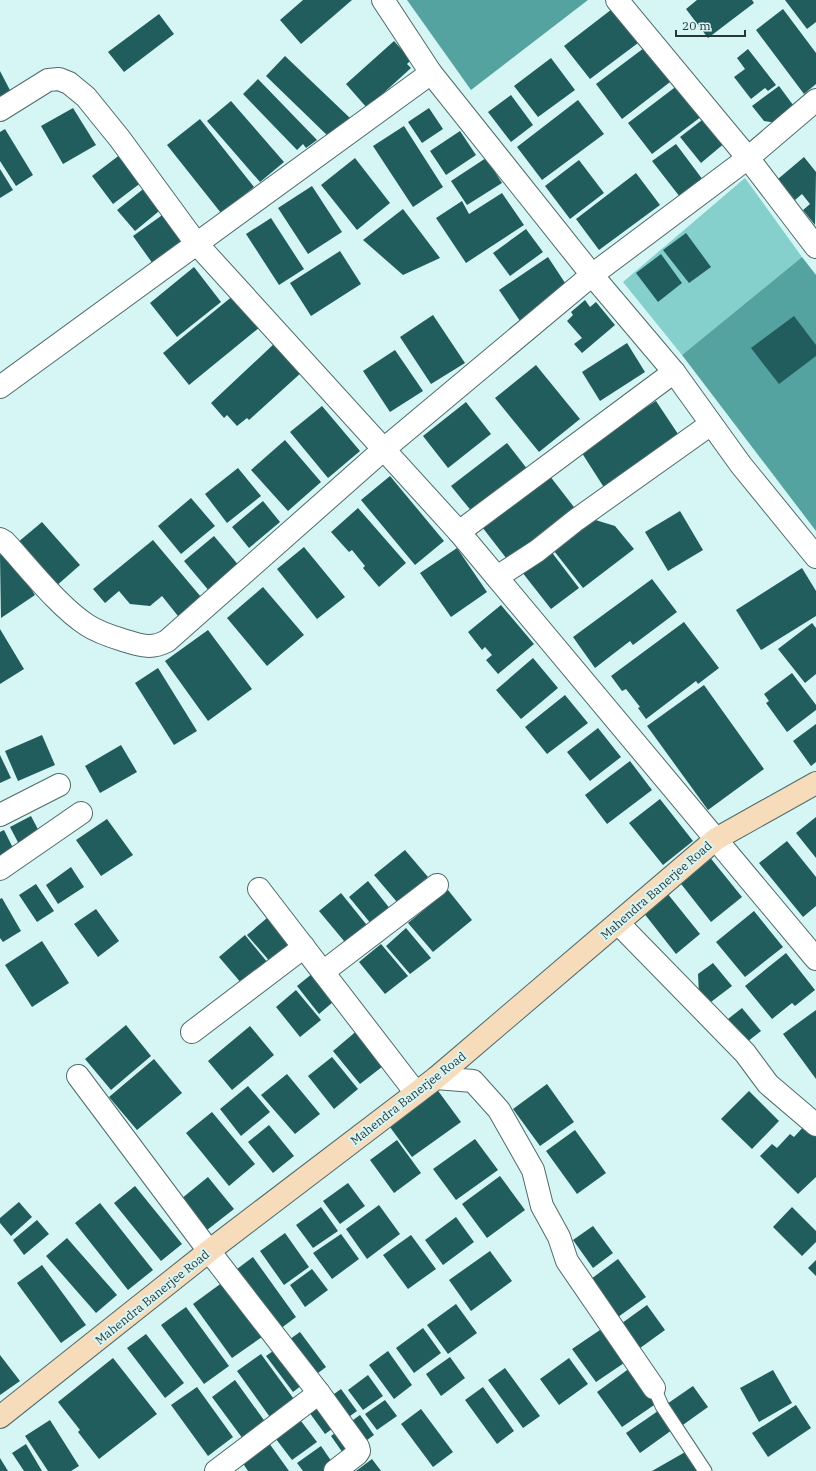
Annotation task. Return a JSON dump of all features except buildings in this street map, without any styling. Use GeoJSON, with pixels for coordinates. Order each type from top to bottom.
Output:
{"type":"FeatureCollection","features":[{"type":"Feature","properties":{"kind":"street"},"geometry":{"type":"LineString","coordinates":[[383,0],[431,72],[592,274],[674,372],[741,465],[816,558]]}},
{"type":"Feature","properties":{"kind":"street"},"geometry":{"type":"LineString","coordinates":[[617,0],[748,158],[816,247]]}},
{"type":"Feature","properties":{"kind":"street"},"geometry":{"type":"LineString","coordinates":[[0,387],[431,72]]}},
{"type":"Feature","properties":{"kind":"street"},"geometry":{"type":"LineString","coordinates":[[0,110],[48,80],[59,80],[69,83],[86,97],[120,139],[196,243],[459,532],[816,959]]}},
{"type":"Feature","properties":{"kind":"street"},"geometry":{"type":"LineString","coordinates":[[0,539],[5,542],[66,608],[86,625],[106,635],[144,647],[157,646],[167,641],[384,449],[592,274],[748,158],[816,100]]}},
{"type":"Feature","properties":{"kind":"street"},"geometry":{"type":"LineString","coordinates":[[459,532],[674,372]]}},
{"type":"Feature","properties":{"kind":"street"},"geometry":{"type":"LineString","coordinates":[[497,577],[537,551],[576,520],[711,424]]}},
{"type":"Feature","properties":{"kind":"street","name":"Mahendra Banerjee Road"},"geometry":{"type":"LineString","coordinates":[[0,1417],[209,1251],[436,1078],[716,839],[816,783]]}},
{"type":"Feature","properties":{"kind":"street"},"geometry":{"type":"LineString","coordinates":[[0,815],[58,785]]}},
{"type":"Feature","properties":{"kind":"street"},"geometry":{"type":"LineString","coordinates":[[0,869],[81,813]]}},
{"type":"Feature","properties":{"kind":"street"},"geometry":{"type":"LineString","coordinates":[[323,972],[437,885]]}},
{"type":"Feature","properties":{"kind":"street"},"geometry":{"type":"LineString","coordinates":[[259,889],[416,1093]]}},
{"type":"Feature","properties":{"kind":"street"},"geometry":{"type":"LineString","coordinates":[[618,923],[746,1054],[768,1084],[816,1124]]}},
{"type":"Feature","properties":{"kind":"street"},"geometry":{"type":"LineString","coordinates":[[192,1032],[304,947]]}},
{"type":"Feature","properties":{"kind":"street"},"geometry":{"type":"LineString","coordinates":[[78,1076],[209,1251],[319,1393],[359,1451],[335,1471]]}},
{"type":"Feature","properties":{"kind":"street"},"geometry":{"type":"LineString","coordinates":[[436,1078],[473,1081],[499,1110],[533,1170],[542,1206],[559,1237],[567,1261],[590,1297],[654,1388]]}},
{"type":"Feature","properties":{"kind":"street"},"geometry":{"type":"LineString","coordinates":[[216,1471],[319,1393]]}},
{"type":"Feature","properties":{"kind":"lane"},"geometry":{"type":"LineString","coordinates":[[654,1388],[662,1406],[705,1471]]}},
{"type":"Feature","properties":{"kind":"shaded area"},"geometry":{"type":"Polygon","coordinates":[[[407,0],[588,0],[471,90],[407,0]]]}},
{"type":"Feature","properties":{"kind":"shaded area"},"geometry":{"type":"Polygon","coordinates":[[[745,178],[802,257],[682,355],[623,282],[745,178]]]}},
{"type":"Feature","properties":{"kind":"shaded area"},"geometry":{"type":"Polygon","coordinates":[[[802,257],[816,275],[816,531],[682,355],[802,257]]]}}]}
